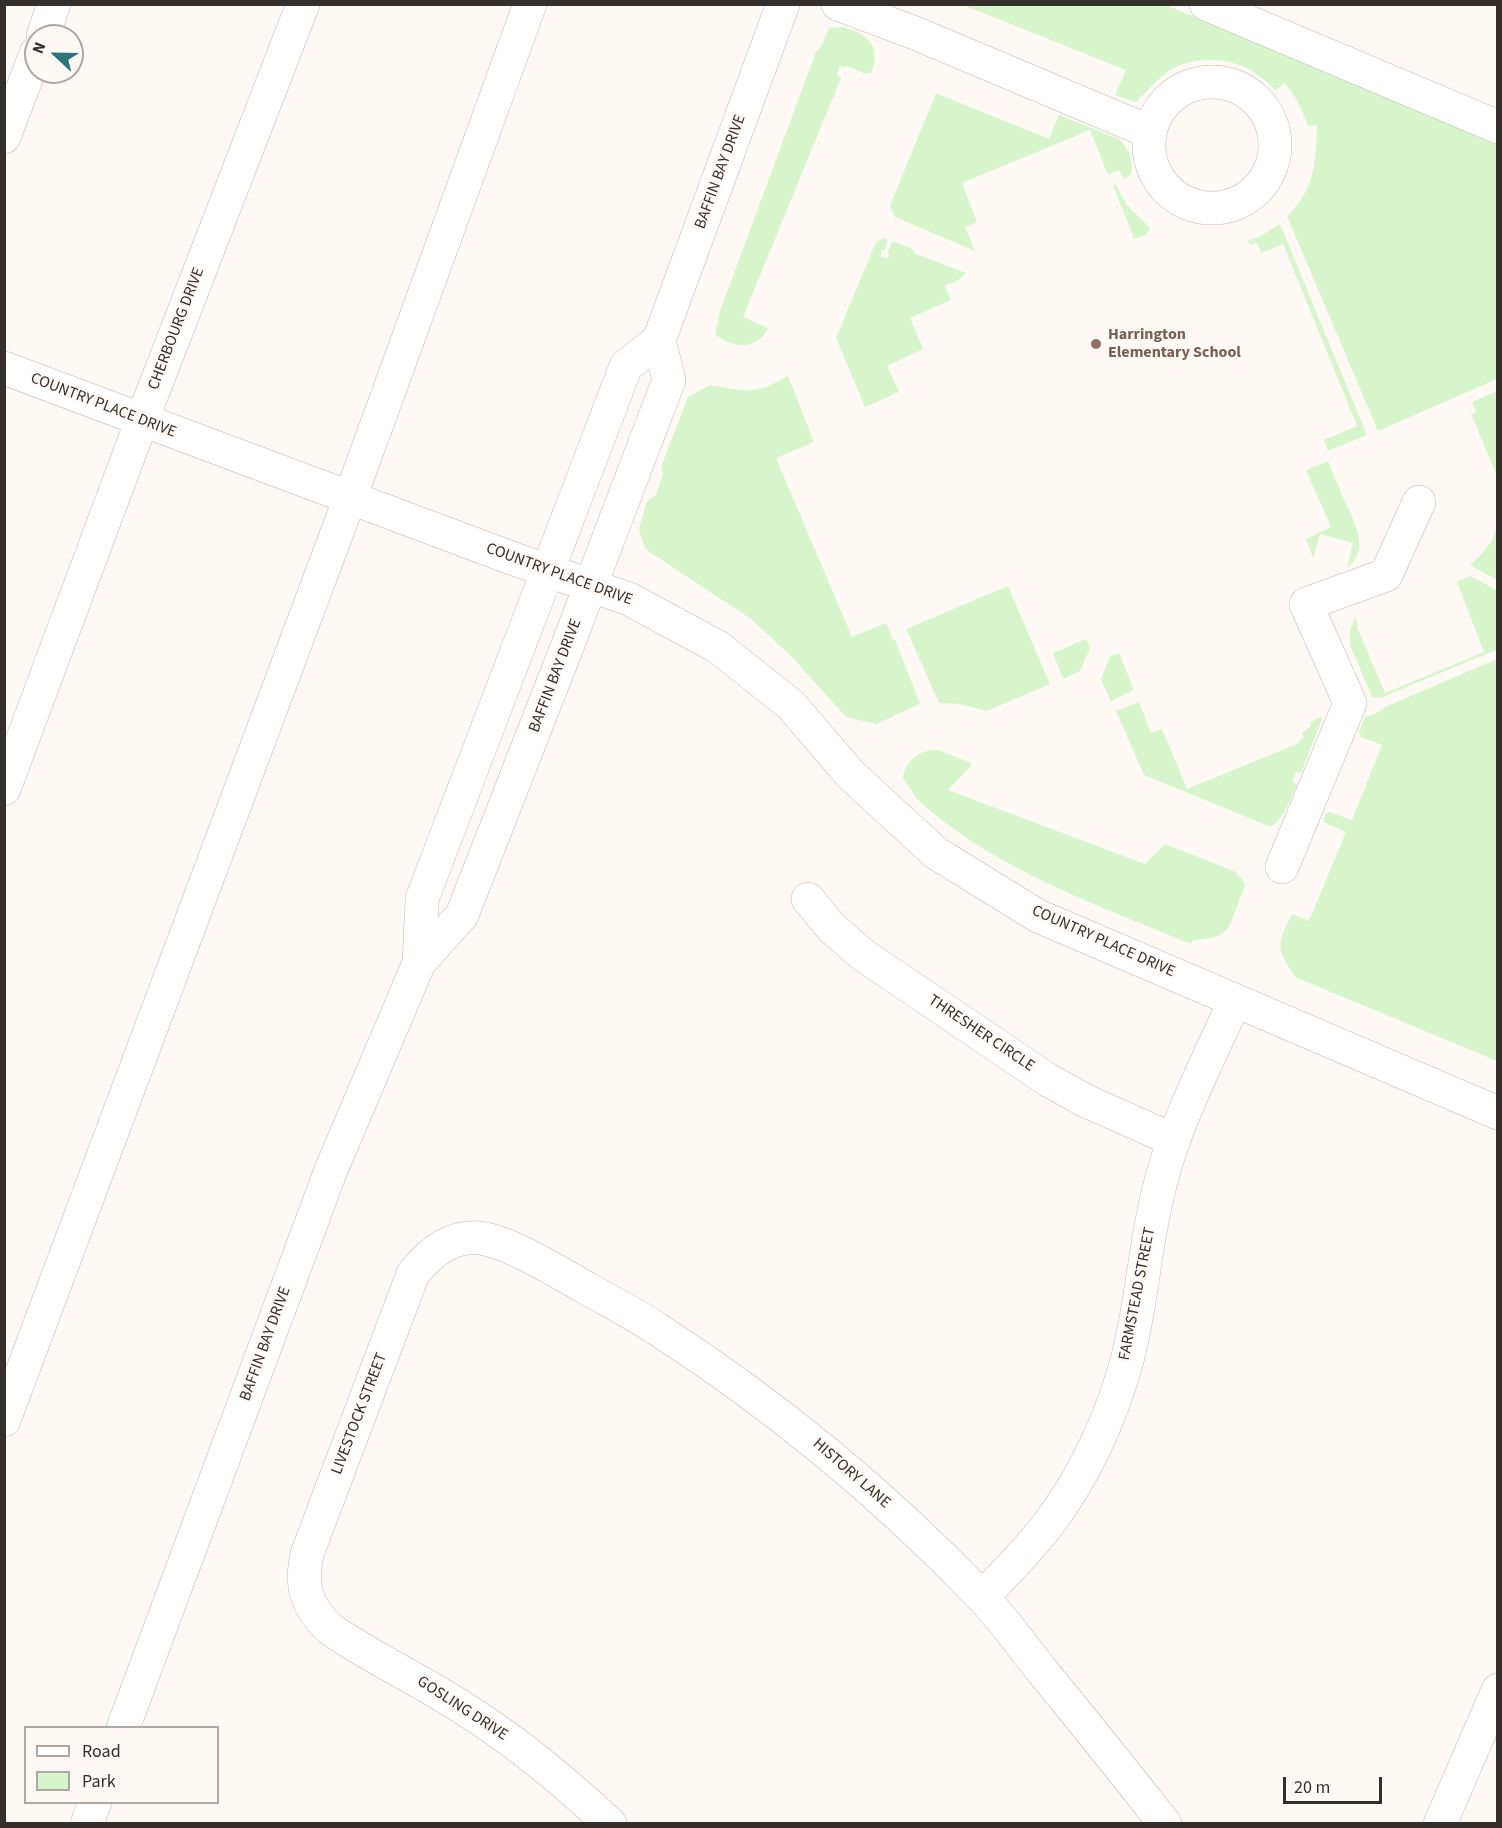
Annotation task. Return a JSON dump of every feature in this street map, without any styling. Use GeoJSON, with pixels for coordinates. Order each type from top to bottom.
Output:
{"type":"FeatureCollection","features":[{"type":"Feature","properties":{"kind":"street"},"geometry":{"type":"LineString","coordinates":[[47,24],[54,4]]}},
{"type":"Feature","properties":{"kind":"street","name":"CHERBOURG DRIVE"},"geometry":{"type":"LineString","coordinates":[[4,789],[141,420],[303,4]]}},
{"type":"Feature","properties":{"kind":"street"},"geometry":{"type":"LineString","coordinates":[[4,1420],[350,498],[530,4]]}},
{"type":"Feature","properties":{"kind":"street","name":"BAFFIN BAY DRIVE"},"geometry":{"type":"LineString","coordinates":[[419,963],[422,899],[626,366],[659,340],[783,4]]}},
{"type":"Feature","properties":{"kind":"street"},"geometry":{"type":"LineString","coordinates":[[838,4],[915,33],[1150,132]]}},
{"type":"Feature","properties":{"kind":"street"},"geometry":{"type":"LineString","coordinates":[[1206,4],[1497,127]]}},
{"type":"Feature","properties":{"kind":"street"},"geometry":{"type":"LineString","coordinates":[[4,137],[24,84]]}},
{"type":"Feature","properties":{"kind":"street","name":"BAFFIN BAY DRIVE"},"geometry":{"type":"LineString","coordinates":[[124,1726],[331,1170],[419,963],[462,915],[591,585],[669,380],[659,340]]}},
{"type":"Feature","properties":{"kind":"street","name":"COUNTRY PLACE DRIVE"},"geometry":{"type":"LineString","coordinates":[[4,368],[628,599],[718,647],[791,705],[851,776],[936,853],[1038,916],[1497,1113]]}},
{"type":"Feature","properties":{"kind":"street"},"geometry":{"type":"LineString","coordinates":[[1282,867],[1350,703],[1306,604],[1386,575],[1419,502]]}},
{"type":"Feature","properties":{"kind":"street","name":"THRESHER CIRCLE"},"geometry":{"type":"LineString","coordinates":[[808,899],[832,928],[863,955],[1048,1080],[1094,1106],[1174,1140]]}},
{"type":"Feature","properties":{"kind":"street","name":"FARMSTEAD STREET"},"geometry":{"type":"LineString","coordinates":[[982,1597],[1018,1560],[1047,1525],[1071,1490],[1092,1453],[1126,1364],[1154,1210],[1174,1140],[1235,1000]]}},
{"type":"Feature","properties":{"kind":"street","name":"HISTORY LANE"},"geometry":{"type":"LineString","coordinates":[[450,1242],[483,1238],[502,1244],[655,1327],[749,1391],[836,1459],[913,1528],[982,1597],[1165,1824]]}},
{"type":"Feature","properties":{"kind":"street","name":"LIVESTOCK STREET"},"geometry":{"type":"LineString","coordinates":[[309,1603],[304,1586],[307,1554],[413,1274],[430,1255],[450,1242]]}},
{"type":"Feature","properties":{"kind":"street","name":"GOSLING DRIVE"},"geometry":{"type":"LineString","coordinates":[[309,1603],[330,1629],[466,1709],[578,1794],[610,1824]]}},
{"type":"Feature","properties":{"kind":"street"},"geometry":{"type":"LineString","coordinates":[[1440,1824],[1497,1690]]}},
{"type":"Feature","properties":{"kind":"street"},"geometry":{"type":"LineString","coordinates":[[87,1824],[95,1804]]}},
{"type":"Feature","properties":{"kind":"green space"},"geometry":{"type":"Polygon","coordinates":[[[963,5],[1166,5],[1497,144],[1497,379],[1378,431],[1287,216],[1309,185],[1316,150],[1317,125],[1308,126],[1298,103],[1284,83],[1276,90],[1256,73],[1234,63],[1215,60],[1196,61],[1170,70],[1136,102],[1115,95],[1126,70],[963,5]]]}},
{"type":"Feature","properties":{"kind":"green space"},"geometry":{"type":"Polygon","coordinates":[[[843,27],[859,33],[874,48],[874,64],[871,73],[866,74],[847,66],[846,68],[840,66],[837,75],[841,78],[743,317],[768,328],[757,341],[751,344],[728,342],[715,334],[720,311],[816,52],[821,47],[829,28],[843,27]]]}},
{"type":"Feature","properties":{"kind":"green space"},"geometry":{"type":"Polygon","coordinates":[[[936,93],[1049,139],[1059,115],[1119,139],[1130,156],[1131,175],[1124,179],[1119,170],[1108,175],[1090,130],[962,183],[977,222],[965,227],[975,251],[895,217],[890,206],[936,93]]]}},
{"type":"Feature","properties":{"kind":"green space"},"geometry":{"type":"Polygon","coordinates":[[[1113,185],[1116,185],[1126,204],[1150,228],[1146,235],[1134,239],[1113,185]]]}},
{"type":"Feature","properties":{"kind":"green space"},"geometry":{"type":"Polygon","coordinates":[[[1280,224],[1367,435],[1328,451],[1324,440],[1357,426],[1283,244],[1261,253],[1257,243],[1251,245],[1247,241],[1259,237],[1280,224]]]}},
{"type":"Feature","properties":{"kind":"green space"},"geometry":{"type":"Polygon","coordinates":[[[885,238],[888,240],[885,249],[881,250],[881,257],[889,257],[888,251],[893,241],[914,250],[914,253],[966,273],[957,281],[945,286],[951,300],[910,318],[923,349],[887,366],[899,392],[865,407],[836,338],[876,242],[885,238]]]}},
{"type":"Feature","properties":{"kind":"green space"},"geometry":{"type":"Polygon","coordinates":[[[788,376],[814,442],[776,458],[852,637],[886,623],[920,704],[876,724],[846,717],[791,656],[751,619],[645,549],[639,529],[647,501],[656,495],[663,474],[661,467],[688,397],[710,385],[746,391],[767,387],[788,376]]]}},
{"type":"Feature","properties":{"kind":"green space"},"geometry":{"type":"Polygon","coordinates":[[[1497,391],[1497,476],[1471,414],[1476,412],[1472,402],[1497,391]]]}},
{"type":"Feature","properties":{"kind":"green space"},"geometry":{"type":"Polygon","coordinates":[[[1328,461],[1358,535],[1358,553],[1347,568],[1353,543],[1320,534],[1313,558],[1306,539],[1331,527],[1306,470],[1328,461]]]}},
{"type":"Feature","properties":{"kind":"green space"},"geometry":{"type":"Polygon","coordinates":[[[1497,527],[1497,580],[1470,565],[1486,548],[1497,527]]]}},
{"type":"Feature","properties":{"kind":"green space"},"geometry":{"type":"Polygon","coordinates":[[[1470,576],[1497,590],[1496,650],[1380,698],[1372,697],[1350,645],[1350,632],[1355,617],[1357,627],[1385,693],[1484,652],[1457,582],[1470,576]]]}},
{"type":"Feature","properties":{"kind":"green space"},"geometry":{"type":"Polygon","coordinates":[[[1008,586],[1050,684],[987,711],[959,704],[939,703],[906,629],[1008,586]]]}},
{"type":"Feature","properties":{"kind":"green space"},"geometry":{"type":"Polygon","coordinates":[[[1086,639],[1090,648],[1080,671],[1063,679],[1053,653],[1086,639]]]}},
{"type":"Feature","properties":{"kind":"green space"},"geometry":{"type":"Polygon","coordinates":[[[1119,653],[1134,690],[1111,701],[1101,679],[1110,656],[1119,653]]]}},
{"type":"Feature","properties":{"kind":"green space"},"geometry":{"type":"Polygon","coordinates":[[[1497,659],[1497,1061],[1295,977],[1284,959],[1280,946],[1292,914],[1309,921],[1346,832],[1325,823],[1323,820],[1326,813],[1352,820],[1382,745],[1361,737],[1359,732],[1365,717],[1497,659]]]}},
{"type":"Feature","properties":{"kind":"green space"},"geometry":{"type":"Polygon","coordinates":[[[1139,702],[1151,733],[1162,729],[1187,789],[1299,743],[1298,741],[1304,738],[1302,733],[1310,727],[1311,722],[1323,716],[1301,773],[1296,772],[1292,782],[1297,784],[1284,813],[1271,827],[1144,775],[1116,711],[1139,702]]]}},
{"type":"Feature","properties":{"kind":"green space"},"geometry":{"type":"Polygon","coordinates":[[[930,750],[938,750],[971,763],[971,766],[948,790],[1145,864],[1165,844],[1234,871],[1245,885],[1230,925],[1223,933],[1192,941],[1191,944],[1054,886],[988,852],[957,832],[928,809],[918,800],[903,778],[906,767],[912,760],[930,750]]]}},
{"type":"Feature","properties":{"kind":"place","name":"Harrington Elementary School"},"geometry":{"type":"Point","coordinates":[1096,344]}}]}
